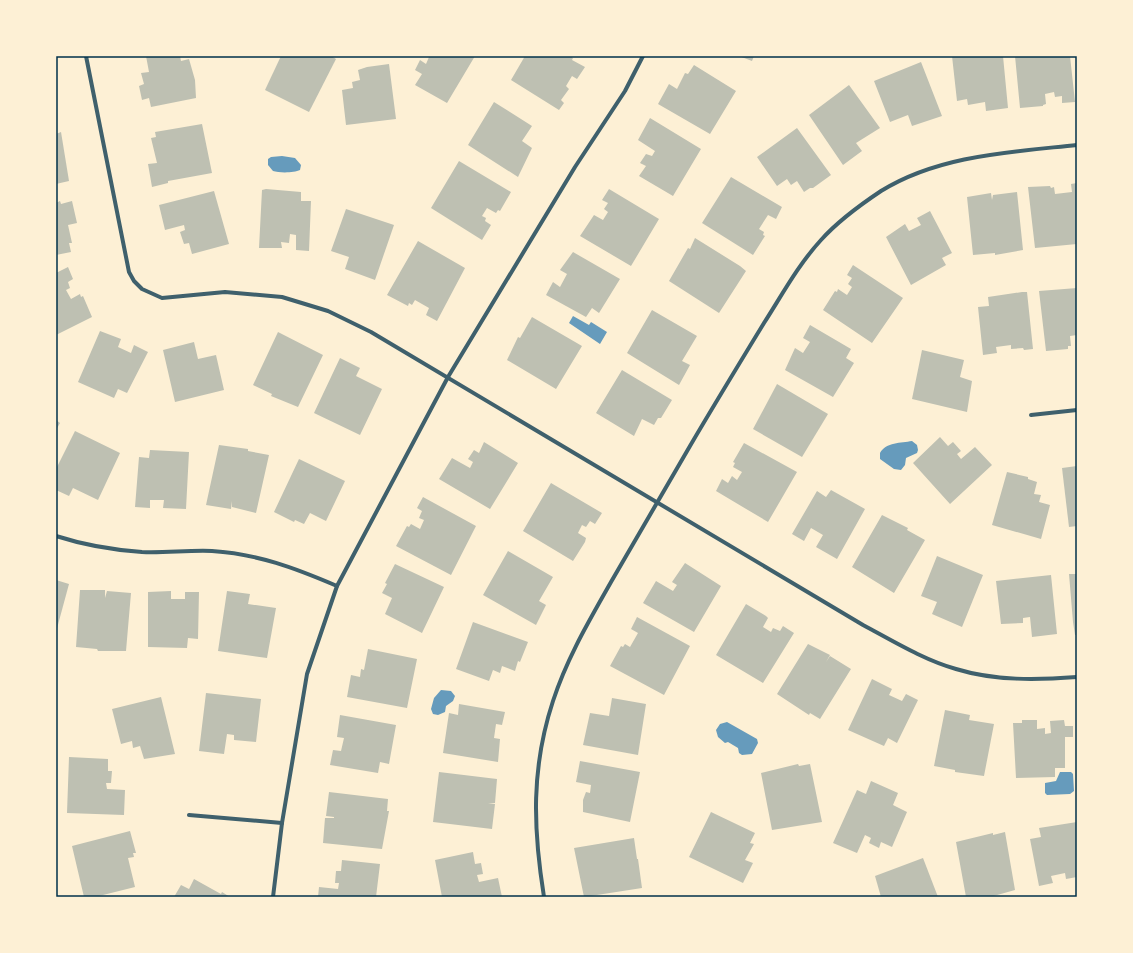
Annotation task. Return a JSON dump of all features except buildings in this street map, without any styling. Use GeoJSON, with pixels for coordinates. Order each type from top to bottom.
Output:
{"type":"FeatureCollection","features":[{"type":"Feature","properties":{"kind":"street"},"geometry":{"type":"LineString","coordinates":[[86,56],[129,272],[134,282],[142,289],[162,298],[225,292],[282,297],[328,311],[346,319],[448,377],[863,625],[915,652],[949,667],[997,677],[1041,680],[1077,677]]}},
{"type":"Feature","properties":{"kind":"street"},"geometry":{"type":"LineString","coordinates":[[273,897],[282,822],[307,674],[337,586],[448,377],[575,167],[625,91],[643,56]]}},
{"type":"Feature","properties":{"kind":"street"},"geometry":{"type":"LineString","coordinates":[[544,897],[538,858],[535,802],[540,751],[553,701],[572,652],[657,502],[722,392],[799,268],[822,239],[844,218],[882,191],[923,171],[956,161],[1001,153],[1077,145]]}},
{"type":"Feature","properties":{"kind":"street"},"geometry":{"type":"LineString","coordinates":[[1031,415],[1077,410]]}},
{"type":"Feature","properties":{"kind":"street"},"geometry":{"type":"LineString","coordinates":[[56,536],[79,543],[114,549],[143,552],[206,551],[275,561],[337,586]]}},
{"type":"Feature","properties":{"kind":"street"},"geometry":{"type":"LineString","coordinates":[[189,815],[282,822]]}},
{"type":"Feature","properties":{"kind":"water"},"geometry":{"type":"Polygon","coordinates":[[[282,156],[295,158],[301,165],[300,170],[294,172],[273,171],[268,165],[268,159],[271,157],[282,156]]]}},
{"type":"Feature","properties":{"kind":"water"},"geometry":{"type":"Polygon","coordinates":[[[573,316],[589,325],[591,322],[607,332],[600,344],[569,323],[573,316]]]}},
{"type":"Feature","properties":{"kind":"water"},"geometry":{"type":"Polygon","coordinates":[[[912,441],[917,445],[917,453],[906,458],[905,465],[901,470],[894,469],[880,459],[880,453],[886,447],[912,441]]]}},
{"type":"Feature","properties":{"kind":"water"},"geometry":{"type":"Polygon","coordinates":[[[441,690],[451,691],[455,696],[453,701],[446,706],[445,712],[438,715],[433,714],[431,709],[434,698],[441,690]]]}},
{"type":"Feature","properties":{"kind":"water"},"geometry":{"type":"Polygon","coordinates":[[[727,722],[757,739],[758,743],[752,754],[742,755],[739,753],[738,748],[728,742],[725,743],[718,737],[716,730],[720,724],[727,722]]]}},
{"type":"Feature","properties":{"kind":"water"},"geometry":{"type":"Polygon","coordinates":[[[1060,772],[1071,772],[1073,774],[1074,791],[1070,794],[1047,795],[1045,793],[1045,783],[1056,781],[1060,772]]]}}]}
